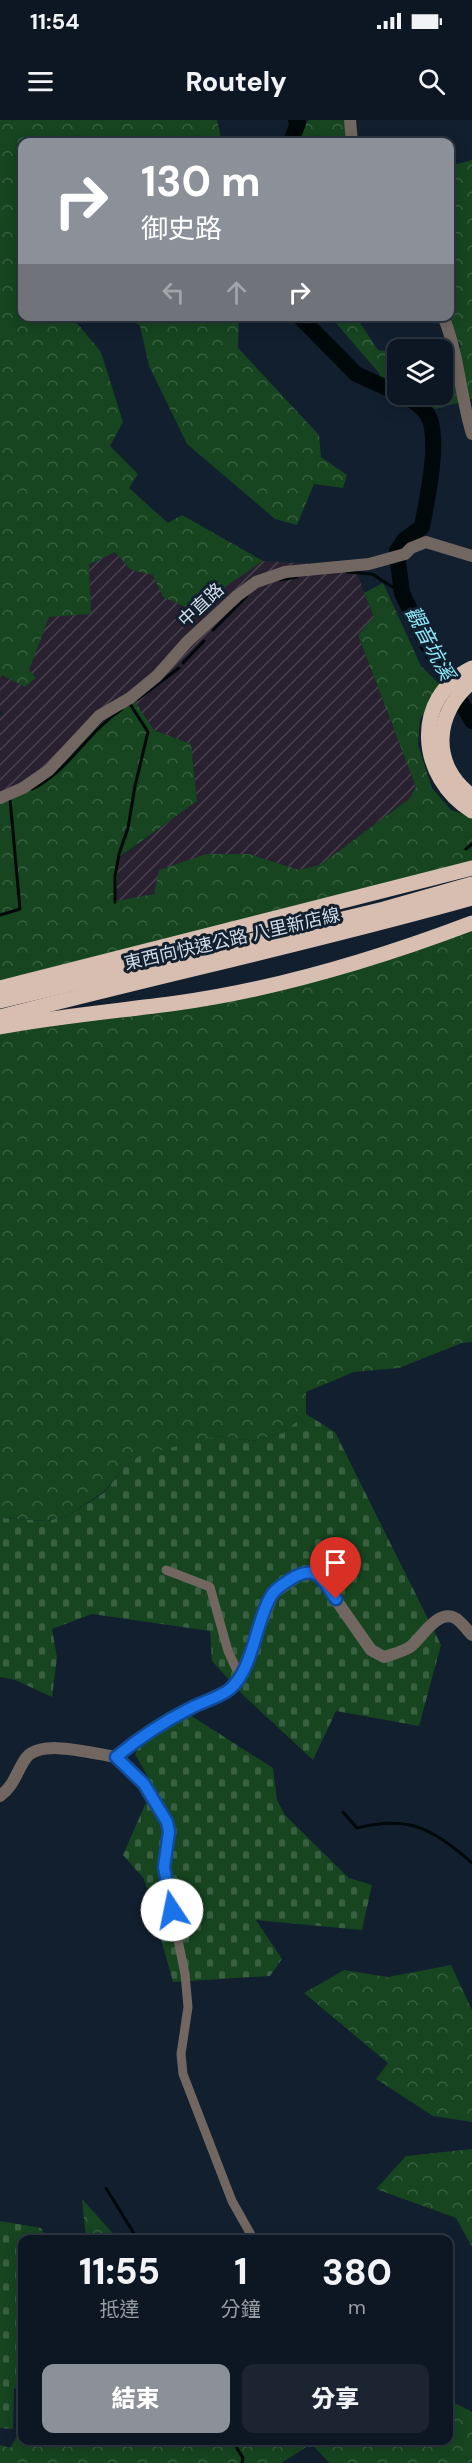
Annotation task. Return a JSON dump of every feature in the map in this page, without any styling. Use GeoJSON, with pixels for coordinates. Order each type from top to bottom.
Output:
{"type":"FeatureCollection","features":[{"type":"Feature","properties":{"kind":"highway"},"geometry":{"type":"LineString","coordinates":[[472,668],[446,687],[438,699],[429,730],[428,744],[437,776],[457,801],[472,811]]}},
{"type":"Feature","properties":{"kind":"highway"},"geometry":{"type":"LineString","coordinates":[[472,682],[459,692],[449,706],[441,738],[448,769],[472,796]]}},
{"type":"Feature","properties":{"kind":"highway"},"geometry":{"type":"LineString","coordinates":[[0,988],[472,868]]}},
{"type":"Feature","properties":{"kind":"highway","name":"東西向快速公路 八里新店線"},"geometry":{"type":"LineString","coordinates":[[0,1017],[287,940],[472,884]]}},
{"type":"Feature","properties":{"kind":"highway","name":"東西向快速公路 八里新店線"},"geometry":{"type":"LineString","coordinates":[[0,1000],[287,940],[472,898]]}},
{"type":"Feature","properties":{"kind":"highway"},"geometry":{"type":"LineString","coordinates":[[0,1027],[108,1010],[177,1003],[262,987],[344,967],[472,923]]}},
{"type":"Feature","properties":{"kind":"street"},"geometry":{"type":"LineString","coordinates":[[350,120],[352,138]]}},
{"type":"Feature","properties":{"kind":"street"},"geometry":{"type":"LineString","coordinates":[[445,321],[472,434]]}},
{"type":"Feature","properties":{"kind":"street","name":"中直路"},"geometry":{"type":"LineString","coordinates":[[0,798],[24,788],[49,770],[99,716],[130,698],[157,676],[214,617],[256,582],[285,572],[369,564],[405,554],[411,548],[426,542],[472,556]]}},
{"type":"Feature","properties":{"kind":"street"},"geometry":{"type":"LineString","coordinates":[[166,1570],[210,1587],[228,1651],[240,1677]]}},
{"type":"Feature","properties":{"kind":"street"},"geometry":{"type":"LineString","coordinates":[[116,1757],[137,1740],[187,1710],[230,1689],[240,1677],[273,1594],[305,1571],[318,1574],[371,1650],[384,1657],[413,1645],[435,1622],[446,1617],[455,1618],[472,1635]]}},
{"type":"Feature","properties":{"kind":"street"},"geometry":{"type":"LineString","coordinates":[[0,1796],[16,1780],[25,1760],[35,1749],[50,1747],[116,1757],[144,1784],[169,1831],[164,1867],[188,2007],[181,2054],[183,2074],[232,2201],[251,2235]]}},
{"type":"Feature","properties":{"kind":"shaded area"},"geometry":{"type":"Polygon","coordinates":[[[115,552],[131,570],[153,574],[191,610],[263,561],[354,566],[374,617],[358,635],[416,787],[409,799],[320,865],[299,870],[249,854],[154,894],[116,901],[118,859],[197,801],[191,744],[154,730],[131,696],[52,764],[12,789],[0,793],[0,717],[4,713],[0,711],[0,678],[2,675],[36,677],[28,670],[49,617],[89,565],[115,552]]]}},
{"type":"Feature","properties":{"kind":"green space"},"geometry":{"type":"Polygon","coordinates":[[[0,120],[217,120],[221,138],[18,138],[18,321],[75,321],[101,352],[123,422],[110,446],[138,474],[129,488],[168,523],[182,515],[263,561],[192,610],[163,597],[153,575],[131,570],[115,552],[89,565],[91,614],[49,617],[29,670],[36,678],[25,687],[2,675],[0,678],[0,120]]]}},
{"type":"Feature","properties":{"kind":"green space"},"geometry":{"type":"Polygon","coordinates":[[[309,120],[344,120],[347,138],[292,138],[309,120]]]}},
{"type":"Feature","properties":{"kind":"green space"},"geometry":{"type":"Polygon","coordinates":[[[472,160],[472,399],[453,404],[453,358],[461,347],[448,321],[454,321],[454,165],[472,160]]]}},
{"type":"Feature","properties":{"kind":"green space"},"geometry":{"type":"Polygon","coordinates":[[[133,321],[239,321],[238,348],[319,435],[321,457],[347,475],[343,488],[314,484],[297,525],[275,519],[187,444],[149,366],[140,326],[133,321]]]}},
{"type":"Feature","properties":{"kind":"green space"},"geometry":{"type":"Polygon","coordinates":[[[335,321],[359,321],[378,350],[387,351],[387,388],[375,383],[380,374],[335,321]]]}},
{"type":"Feature","properties":{"kind":"green space"},"geometry":{"type":"Polygon","coordinates":[[[426,405],[450,405],[436,409],[426,405]]]}},
{"type":"Feature","properties":{"kind":"green space"},"geometry":{"type":"Polygon","coordinates":[[[383,583],[421,666],[441,686],[420,719],[418,745],[432,788],[451,810],[472,817],[472,864],[0,981],[0,793],[18,786],[53,765],[131,696],[154,730],[191,744],[197,801],[118,858],[116,901],[154,894],[159,870],[206,854],[249,854],[299,870],[320,865],[409,799],[416,787],[358,635],[374,617],[364,593],[383,583]]]}},
{"type":"Feature","properties":{"kind":"green space"},"geometry":{"type":"Polygon","coordinates":[[[472,928],[472,1342],[462,1343],[399,1368],[354,1372],[306,1392],[306,1414],[283,1433],[253,1441],[219,1436],[124,1467],[105,1491],[67,1516],[47,1521],[0,1518],[0,1034],[333,977],[472,928]]]}},
{"type":"Feature","properties":{"kind":"green space"},"geometry":{"type":"Polygon","coordinates":[[[306,1414],[335,1432],[441,1645],[419,1726],[336,1711],[313,1760],[243,1695],[212,1661],[210,1631],[92,1614],[52,1629],[57,1657],[52,1697],[15,1680],[0,1677],[0,1518],[47,1521],[67,1516],[105,1492],[124,1467],[141,1455],[219,1436],[253,1441],[283,1433],[306,1414]]]}},
{"type":"Feature","properties":{"kind":"green space"},"geometry":{"type":"Polygon","coordinates":[[[190,1715],[273,1768],[277,1800],[285,1815],[349,1878],[372,1885],[362,1930],[256,1920],[282,1959],[270,1976],[173,1982],[144,1879],[123,1855],[147,1800],[150,1781],[135,1754],[141,1743],[190,1715]]]}},
{"type":"Feature","properties":{"kind":"green space"},"geometry":{"type":"Polygon","coordinates":[[[451,1965],[472,2010],[472,2122],[433,2116],[376,2079],[388,2063],[304,1993],[344,1970],[388,1977],[451,1965]]]}},
{"type":"Feature","properties":{"kind":"green space"},"geometry":{"type":"Polygon","coordinates":[[[472,2149],[472,2247],[456,2218],[376,2189],[406,2156],[472,2149]]]}},
{"type":"Feature","properties":{"kind":"green space"},"geometry":{"type":"Polygon","coordinates":[[[82,2199],[114,2235],[86,2235],[82,2199]]]}},
{"type":"Feature","properties":{"kind":"green space"},"geometry":{"type":"Polygon","coordinates":[[[0,2221],[41,2228],[45,2235],[18,2235],[18,2390],[14,2388],[13,2429],[0,2428],[0,2221]]]}},
{"type":"Feature","properties":{"kind":"green space"},"geometry":{"type":"Polygon","coordinates":[[[453,2402],[472,2412],[472,2463],[330,2463],[312,2445],[453,2445],[453,2402]]]}},
{"type":"Feature","properties":{"kind":"green space"},"geometry":{"type":"Polygon","coordinates":[[[18,2435],[18,2445],[309,2445],[281,2463],[0,2463],[0,2445],[10,2448],[18,2435]]]}},
{"type":"Feature","properties":{"kind":"waterway","name":"觀音坑溪"},"geometry":{"type":"LineString","coordinates":[[292,138],[298,123],[296,120]]}},
{"type":"Feature","properties":{"kind":"waterway","name":"觀音坑溪"},"geometry":{"type":"LineString","coordinates":[[304,321],[356,374],[387,388]]}},
{"type":"Feature","properties":{"kind":"waterway","name":"觀音坑溪"},"geometry":{"type":"LineString","coordinates":[[397,551],[404,540],[422,527],[431,475],[433,434],[427,413],[418,405]]}},
{"type":"Feature","properties":{"kind":"waterway","name":"觀音坑溪"},"geometry":{"type":"LineString","coordinates":[[398,562],[402,593],[425,641],[472,721]]}},
{"type":"Feature","properties":{"kind":"waterway"},"geometry":{"type":"LineString","coordinates":[[347,572],[372,574],[402,593]]}},
{"type":"Feature","properties":{"kind":"waterway"},"geometry":{"type":"LineString","coordinates":[[280,580],[297,577]]}},
{"type":"Feature","properties":{"kind":"waterway"},"geometry":{"type":"LineString","coordinates":[[213,630],[247,596]]}},
{"type":"Feature","properties":{"kind":"waterway"},"geometry":{"type":"LineString","coordinates":[[183,663],[204,641]]}},
{"type":"Feature","properties":{"kind":"waterway"},"geometry":{"type":"LineString","coordinates":[[138,699],[179,668]]}},
{"type":"Feature","properties":{"kind":"waterway"},"geometry":{"type":"LineString","coordinates":[[115,902],[115,876],[119,854],[128,828],[148,732],[130,704]]}},
{"type":"Feature","properties":{"kind":"waterway"},"geometry":{"type":"LineString","coordinates":[[32,789],[57,772],[98,729],[122,709]]}},
{"type":"Feature","properties":{"kind":"waterway"},"geometry":{"type":"LineString","coordinates":[[0,915],[20,909],[10,799]]}},
{"type":"Feature","properties":{"kind":"waterway"},"geometry":{"type":"LineString","coordinates":[[466,849],[472,844]]}},
{"type":"Feature","properties":{"kind":"waterway"},"geometry":{"type":"LineString","coordinates":[[343,1812],[357,1828],[392,1823],[420,1828],[445,1841],[472,1863]]}},
{"type":"Feature","properties":{"kind":"waterway"},"geometry":{"type":"LineString","coordinates":[[106,2188],[135,2235]]}},
{"type":"Feature","properties":{"kind":"waterway"},"geometry":{"type":"LineString","coordinates":[[235,2445],[243,2458],[242,2463]]}},
{"type":"Feature","properties":{"kind":"route"},"geometry":{"type":"LineString","coordinates":[[172,1910],[164,1867],[169,1832],[167,1822],[144,1784],[116,1757],[137,1740],[187,1710],[230,1689],[240,1677],[273,1594],[284,1584],[305,1571],[312,1571],[318,1574],[336,1599]]}}]}
